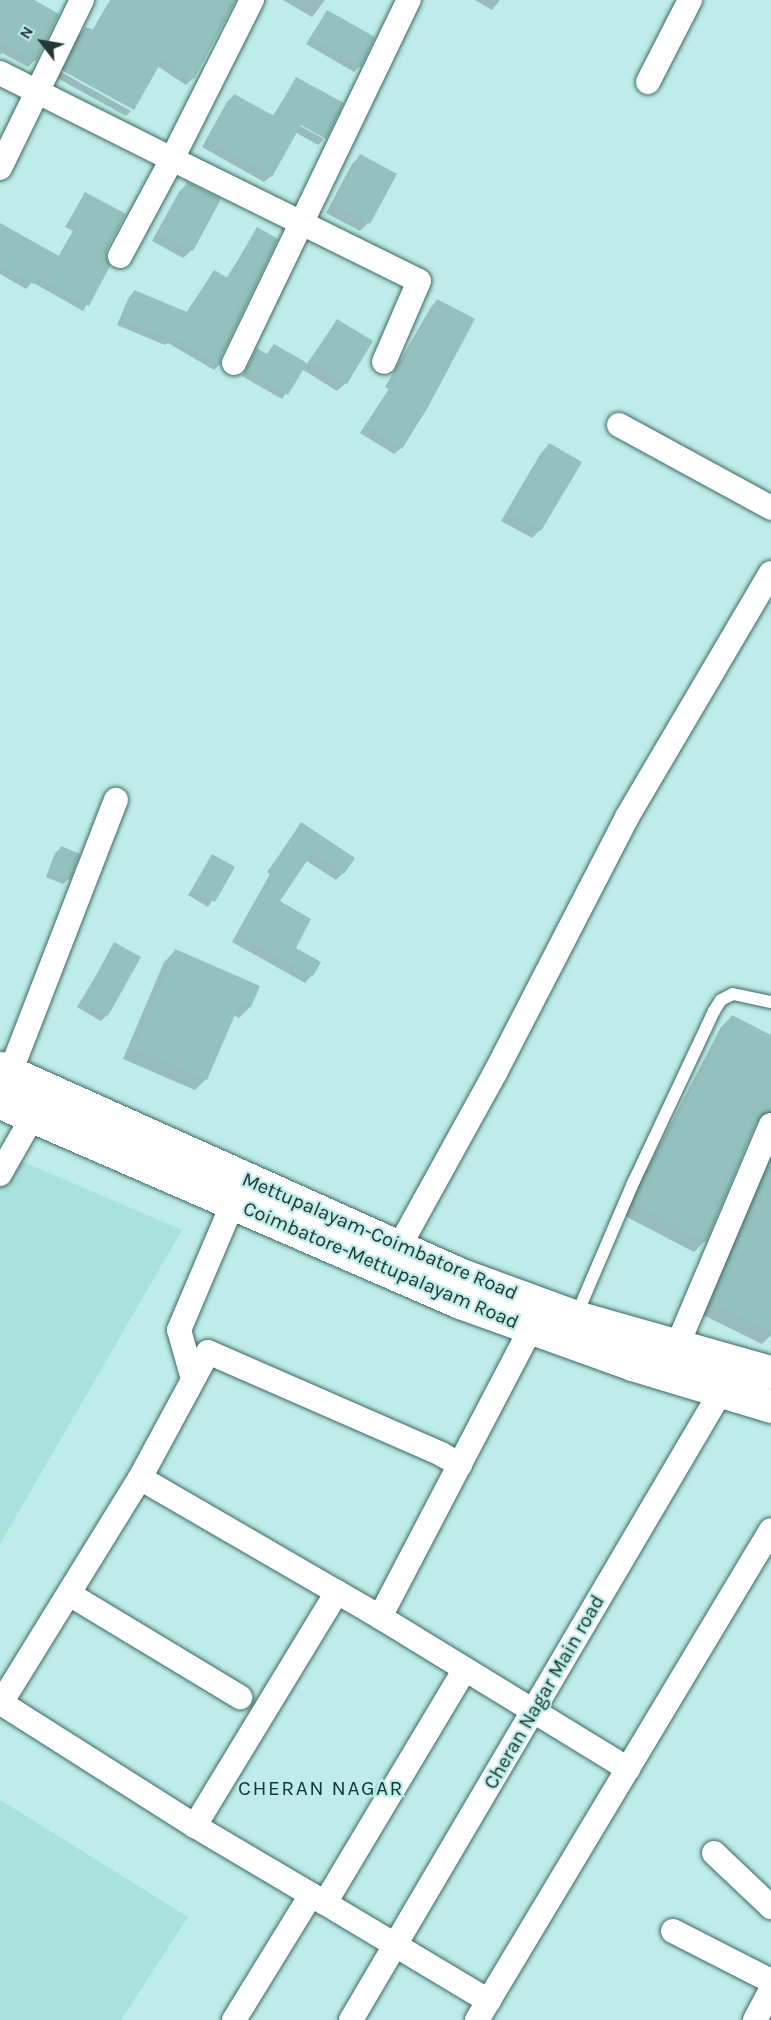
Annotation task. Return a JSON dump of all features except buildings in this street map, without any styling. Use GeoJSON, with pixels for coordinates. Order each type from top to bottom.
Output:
{"type":"FeatureCollection","features":[{"type":"Feature","properties":{"kind":"highway","name":"Mettupalayam-Coimbatore Road"},"geometry":{"type":"LineString","coordinates":[[3,1081],[461,1275],[576,1317],[771,1372]]}},
{"type":"Feature","properties":{"kind":"highway","name":"Coimbatore-Mettupalayam Road"},"geometry":{"type":"LineString","coordinates":[[3,1081],[33,1116],[397,1275],[531,1328],[720,1393],[771,1406]]}},
{"type":"Feature","properties":{"kind":"street"},"geometry":{"type":"LineString","coordinates":[[0,168],[82,0]]}},
{"type":"Feature","properties":{"kind":"street"},"geometry":{"type":"LineString","coordinates":[[120,256],[252,0]]}},
{"type":"Feature","properties":{"kind":"street"},"geometry":{"type":"LineString","coordinates":[[234,363],[409,0]]}},
{"type":"Feature","properties":{"kind":"street"},"geometry":{"type":"LineString","coordinates":[[648,82],[690,0]]}},
{"type":"Feature","properties":{"kind":"street"},"geometry":{"type":"LineString","coordinates":[[0,73],[420,281],[384,362]]}},
{"type":"Feature","properties":{"kind":"street"},"geometry":{"type":"LineString","coordinates":[[619,425],[771,508]]}},
{"type":"Feature","properties":{"kind":"street"},"geometry":{"type":"LineString","coordinates":[[399,1247],[495,1073],[627,817],[771,573]]}},
{"type":"Feature","properties":{"kind":"street"},"geometry":{"type":"LineString","coordinates":[[3,1081],[116,800]]}},
{"type":"Feature","properties":{"kind":"street"},"geometry":{"type":"LineString","coordinates":[[0,1174],[33,1116]]}},
{"type":"Feature","properties":{"kind":"street"},"geometry":{"type":"LineString","coordinates":[[676,1346],[771,1125]]}},
{"type":"Feature","properties":{"kind":"street"},"geometry":{"type":"LineString","coordinates":[[193,1379],[179,1330],[233,1203]]}},
{"type":"Feature","properties":{"kind":"street"},"geometry":{"type":"LineString","coordinates":[[380,1617],[531,1328]]}},
{"type":"Feature","properties":{"kind":"street"},"geometry":{"type":"LineString","coordinates":[[459,1465],[441,1454],[208,1352],[140,1478],[1,1703],[195,1826],[396,1945],[483,2010],[771,1530]]}},
{"type":"Feature","properties":{"kind":"street","name":"Cheran Nagar Main road"},"geometry":{"type":"LineString","coordinates":[[351,2020],[720,1393],[730,1361]]}},
{"type":"Feature","properties":{"kind":"street"},"geometry":{"type":"LineString","coordinates":[[140,1478],[380,1617],[628,1769]]}},
{"type":"Feature","properties":{"kind":"street"},"geometry":{"type":"LineString","coordinates":[[195,1826],[337,1592]]}},
{"type":"Feature","properties":{"kind":"street"},"geometry":{"type":"LineString","coordinates":[[69,1594],[240,1697]]}},
{"type":"Feature","properties":{"kind":"street"},"geometry":{"type":"LineString","coordinates":[[234,2020],[318,1899],[465,1669]]}},
{"type":"Feature","properties":{"kind":"street"},"geometry":{"type":"LineString","coordinates":[[714,1853],[771,1907]]}},
{"type":"Feature","properties":{"kind":"street"},"geometry":{"type":"LineString","coordinates":[[673,1931],[771,1981]]}},
{"type":"Feature","properties":{"kind":"street"},"geometry":{"type":"LineString","coordinates":[[755,2020],[771,1990]]}},
{"type":"Feature","properties":{"kind":"lane"},"geometry":{"type":"LineString","coordinates":[[576,1317],[634,1181],[714,1011],[721,1000],[733,994],[771,1002]]}},
{"type":"Feature","properties":{"kind":"shaded area"},"geometry":{"type":"Polygon","coordinates":[[[0,1152],[182,1230],[0,1544],[0,1152]]]}},
{"type":"Feature","properties":{"kind":"shaded area"},"geometry":{"type":"Polygon","coordinates":[[[0,1800],[188,1917],[121,2020],[0,2020],[0,1800]]]}},
{"type":"Feature","properties":{"kind":"district","name":"CHERAN NAGAR"},"geometry":{"type":"Point","coordinates":[321,1788]}}]}
